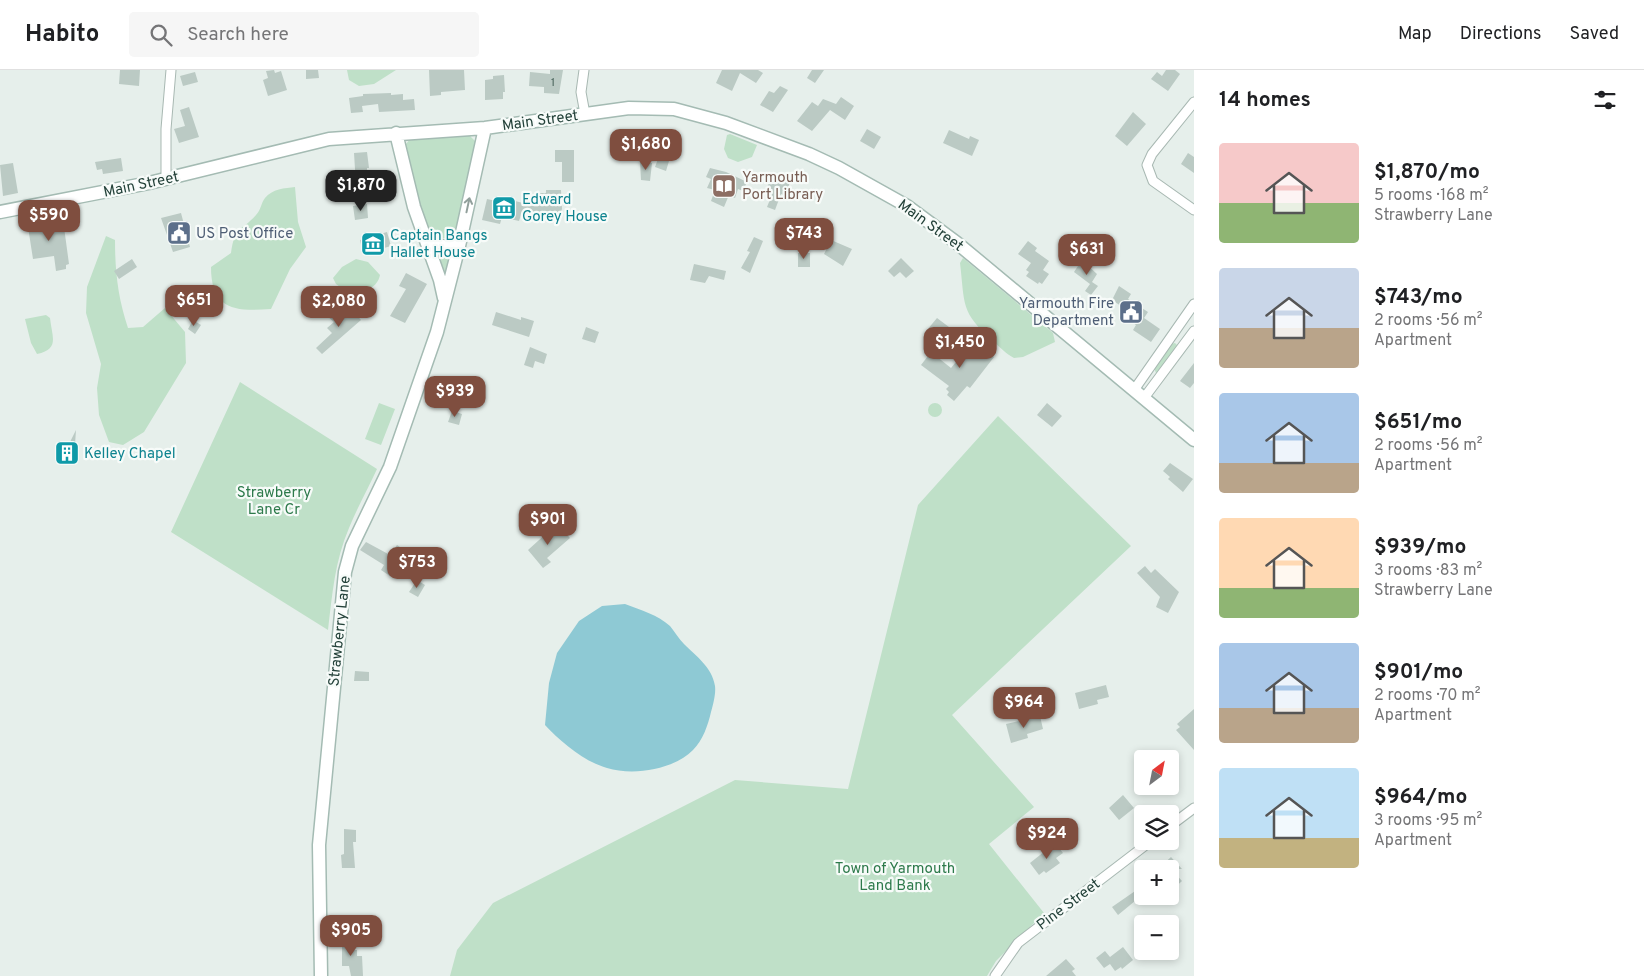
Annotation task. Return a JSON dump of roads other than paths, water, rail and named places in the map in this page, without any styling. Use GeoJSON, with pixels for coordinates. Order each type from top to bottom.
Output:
{"type":"FeatureCollection","features":[{"type":"Feature","properties":{"kind":"main road","name":"Main Street"},"geometry":{"type":"LineString","coordinates":[[0,212],[166,179],[318,141],[348,136],[485,128],[640,108],[681,111],[768,137],[839,168],[924,218],[1194,440]]}},
{"type":"Feature","properties":{"kind":"main road","name":"Strawberry Lane"},"geometry":{"type":"LineString","coordinates":[[320,976],[319,846],[345,572],[352,546],[378,496],[396,452],[434,341],[459,246],[485,128]]}},
{"type":"Feature","properties":{"kind":"main road","name":"Strawberry Lane"},"geometry":{"type":"LineString","coordinates":[[396,133],[414,208],[443,290],[444,304]]}},
{"type":"Feature","properties":{"kind":"street"},"geometry":{"type":"LineString","coordinates":[[166,179],[166,129],[171,70]]}},
{"type":"Feature","properties":{"kind":"street"},"geometry":{"type":"LineString","coordinates":[[584,70],[582,92],[585,114]]}},
{"type":"Feature","properties":{"kind":"street"},"geometry":{"type":"LineString","coordinates":[[1194,102],[1150,158],[1148,166],[1149,174],[1160,187],[1194,210]]}},
{"type":"Feature","properties":{"kind":"street"},"geometry":{"type":"LineString","coordinates":[[426,242],[459,246]]}},
{"type":"Feature","properties":{"kind":"street"},"geometry":{"type":"LineString","coordinates":[[1139,394],[1194,304]]}},
{"type":"Feature","properties":{"kind":"street"},"geometry":{"type":"LineString","coordinates":[[1139,394],[1194,331]]}},
{"type":"Feature","properties":{"kind":"street"},"geometry":{"type":"LineString","coordinates":[[1179,819],[1194,808]]}},
{"type":"Feature","properties":{"kind":"street","name":"Pine Street"},"geometry":{"type":"LineString","coordinates":[[995,976],[1018,943],[1139,850]]}},
{"type":"Feature","properties":{"kind":"water"},"geometry":{"type":"Polygon","coordinates":[[[625,604],[655,616],[670,626],[711,673],[715,686],[708,722],[697,746],[685,757],[664,767],[640,771],[617,770],[589,761],[565,744],[545,725],[549,683],[557,653],[579,621],[602,606],[625,604]]]}},
{"type":"Feature","properties":{"kind":"place","name":"Yarmouth Port Library"},"geometry":{"type":"Point","coordinates":[724,186]}},
{"type":"Feature","properties":{"kind":"place","name":"Edward Gorey House"},"geometry":{"type":"Point","coordinates":[504,208]}},
{"type":"Feature","properties":{"kind":"place","name":"US Post Office"},"geometry":{"type":"Point","coordinates":[179,233]}},
{"type":"Feature","properties":{"kind":"place","name":"Captain Bangs Hallet House"},"geometry":{"type":"Point","coordinates":[373,244]}},
{"type":"Feature","properties":{"kind":"place","name":"Yarmouth Fire Department"},"geometry":{"type":"Point","coordinates":[1131,312]}},
{"type":"Feature","properties":{"kind":"place","name":"Kelley Chapel"},"geometry":{"type":"Point","coordinates":[67,453]}},
{"type":"Feature","properties":{"kind":"park label","name":"Strawberry Lane Cr"},"geometry":{"type":"Point","coordinates":[274,500]}},
{"type":"Feature","properties":{"kind":"park label","name":"Town of Yarmouth Land Bank"},"geometry":{"type":"Point","coordinates":[895,876]}}]}
